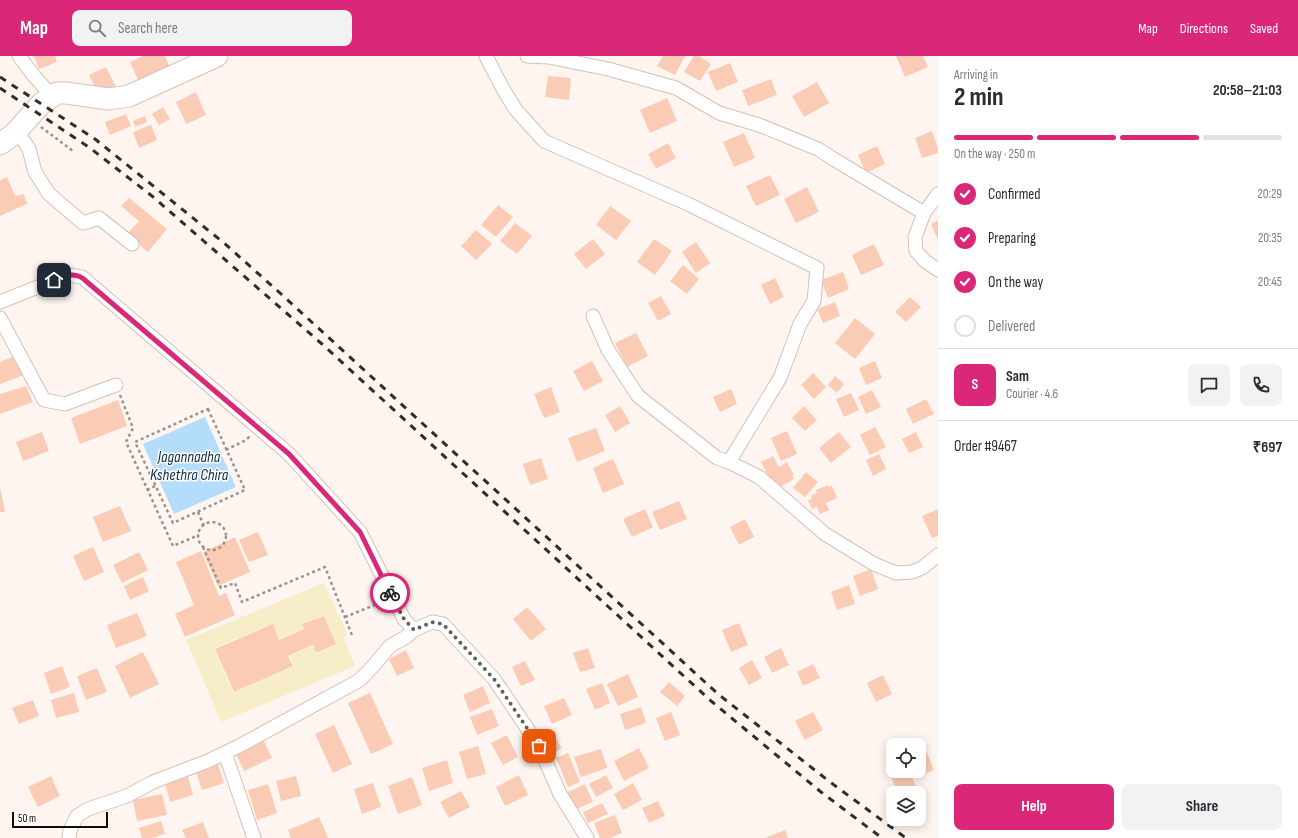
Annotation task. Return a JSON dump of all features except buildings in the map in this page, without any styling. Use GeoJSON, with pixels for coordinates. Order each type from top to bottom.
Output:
{"type":"FeatureCollection","features":[{"type":"Feature","properties":{"kind":"main road"},"geometry":{"type":"LineString","coordinates":[[0,144],[41,104],[56,93],[108,99],[129,96],[216,56]]}},
{"type":"Feature","properties":{"kind":"street"},"geometry":{"type":"LineString","coordinates":[[19,56],[52,96]]}},
{"type":"Feature","properties":{"kind":"street"},"geometry":{"type":"LineString","coordinates":[[486,56],[516,110],[544,141],[688,204],[817,268],[814,301],[800,324],[780,378],[729,462]]}},
{"type":"Feature","properties":{"kind":"street"},"geometry":{"type":"LineString","coordinates":[[527,56],[548,57],[608,69],[676,88],[719,113],[759,125],[818,149],[924,214]]}},
{"type":"Feature","properties":{"kind":"street"},"geometry":{"type":"LineString","coordinates":[[22,124],[34,172],[49,194],[83,223],[99,218],[132,244]]}},
{"type":"Feature","properties":{"kind":"street"},"geometry":{"type":"LineString","coordinates":[[938,194],[924,214],[915,237],[916,251],[925,261],[938,270]]}},
{"type":"Feature","properties":{"kind":"street"},"geometry":{"type":"LineString","coordinates":[[0,302],[68,275],[82,277],[289,454],[360,532],[392,598],[404,619],[414,630]]}},
{"type":"Feature","properties":{"kind":"street"},"geometry":{"type":"LineString","coordinates":[[593,316],[608,350],[638,396],[717,458],[729,462],[759,478],[825,534],[874,564],[896,573],[912,572],[922,568],[938,555]]}},
{"type":"Feature","properties":{"kind":"street"},"geometry":{"type":"LineString","coordinates":[[0,318],[44,400],[65,404],[116,385]]}},
{"type":"Feature","properties":{"kind":"street"},"geometry":{"type":"LineString","coordinates":[[69,838],[70,830],[77,816],[88,809],[127,796],[153,782],[225,753],[360,680],[390,646],[406,637],[414,630],[432,622],[443,624],[494,679],[539,746],[560,794],[587,838]]}},
{"type":"Feature","properties":{"kind":"street"},"geometry":{"type":"LineString","coordinates":[[225,753],[242,799],[254,838]]}},
{"type":"Feature","properties":{"kind":"path"},"geometry":{"type":"LineString","coordinates":[[22,124],[73,151]]}},
{"type":"Feature","properties":{"kind":"path"},"geometry":{"type":"LineString","coordinates":[[116,385],[133,428],[126,442],[173,546],[199,535]]}},
{"type":"Feature","properties":{"kind":"path"},"geometry":{"type":"LineString","coordinates":[[208,409],[226,450],[245,490],[173,523],[135,442],[208,409]]}},
{"type":"Feature","properties":{"kind":"path"},"geometry":{"type":"LineString","coordinates":[[226,450],[246,440],[258,428]]}},
{"type":"Feature","properties":{"kind":"path"},"geometry":{"type":"LineString","coordinates":[[147,490],[155,486]]}},
{"type":"Feature","properties":{"kind":"path"},"geometry":{"type":"LineString","coordinates":[[198,512],[204,526]]}},
{"type":"Feature","properties":{"kind":"path"},"geometry":{"type":"LineString","coordinates":[[203,546],[207,549],[216,549],[223,544],[226,536],[220,525],[211,523],[204,526],[199,535],[200,543],[203,546],[221,588],[234,583],[242,602],[325,567],[352,635]]}},
{"type":"Feature","properties":{"kind":"path"},"geometry":{"type":"LineString","coordinates":[[345,617],[392,598]]}},
{"type":"Feature","properties":{"kind":"sand"},"geometry":{"type":"Polygon","coordinates":[[[324,583],[347,633],[344,638],[355,666],[221,722],[186,640],[324,583]],[[324,615],[302,624],[303,629],[279,639],[273,624],[214,648],[233,693],[294,666],[290,656],[313,646],[316,654],[336,645],[324,615]]]}},
{"type":"Feature","properties":{"kind":"water","name":"Jagannadha Kshethra Chira"},"geometry":{"type":"Polygon","coordinates":[[[205,417],[236,487],[174,514],[143,444],[205,417]]]}},
{"type":"Feature","properties":{"kind":"railway"},"geometry":{"type":"LineString","coordinates":[[0,77],[95,139],[224,243],[718,694],[830,782],[906,838]]}},
{"type":"Feature","properties":{"kind":"railway"},"geometry":{"type":"LineString","coordinates":[[0,88],[90,148],[152,196],[322,344],[711,701],[821,792],[882,838]]}},
{"type":"Feature","properties":{"kind":"way so far"},"geometry":{"type":"LineString","coordinates":[[390,593],[404,619],[414,630],[432,622],[443,624],[494,679],[539,746]]}},
{"type":"Feature","properties":{"kind":"route"},"geometry":{"type":"LineString","coordinates":[[54,280],[68,275],[82,277],[289,454],[360,532],[390,593]]}}]}
